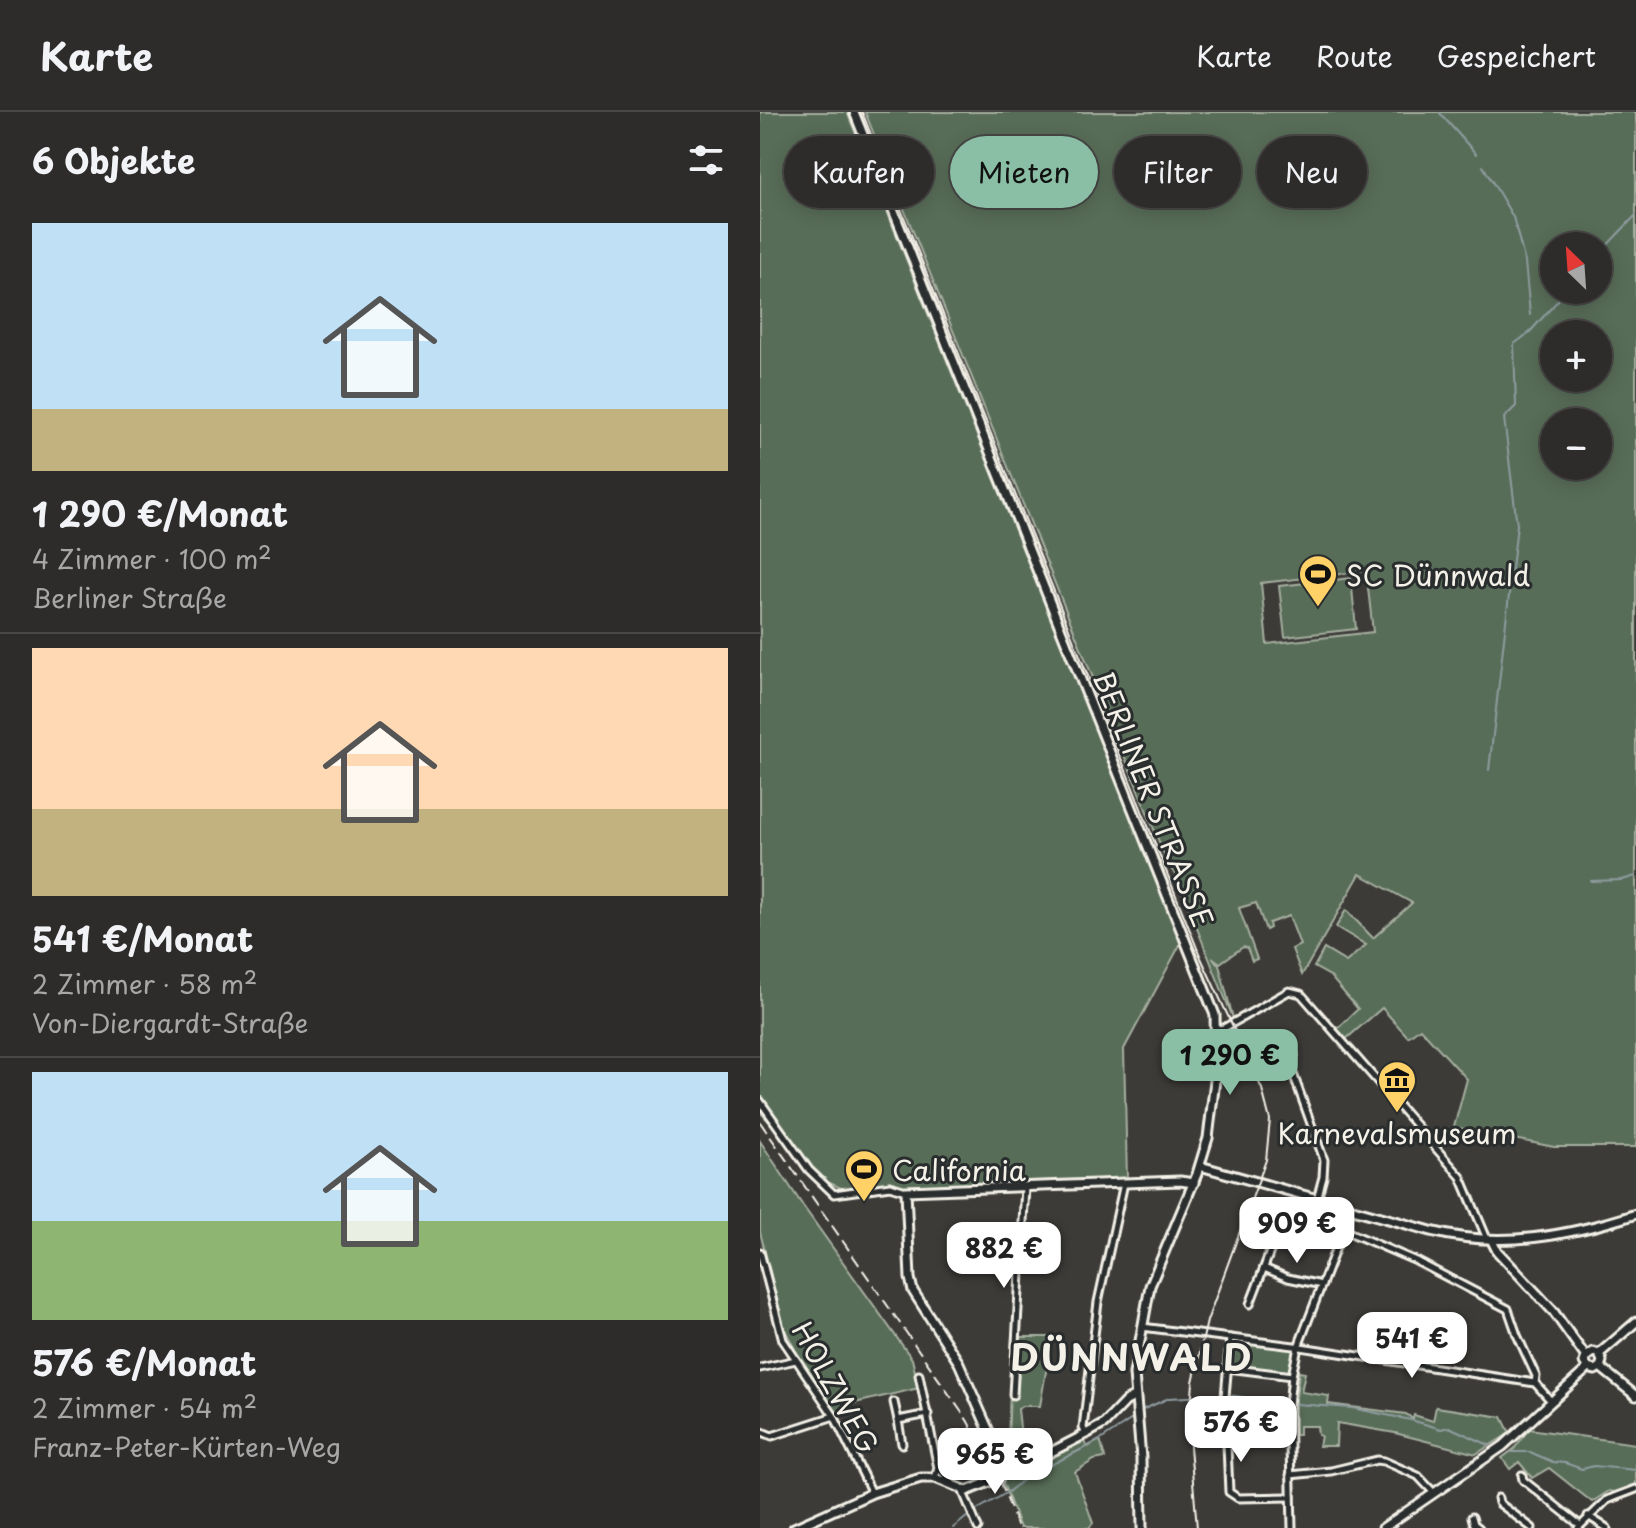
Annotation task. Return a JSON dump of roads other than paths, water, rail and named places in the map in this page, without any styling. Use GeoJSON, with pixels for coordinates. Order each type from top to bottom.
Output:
{"type":"FeatureCollection","features":[{"type":"Feature","properties":{"kind":"main road","name":"BERLINER STRASSE"},"geometry":{"type":"LineString","coordinates":[[854,112],[1213,1008],[1217,1029],[1213,1113],[1194,1183],[1156,1267],[1134,1374],[1141,1458],[1142,1528]]}},
{"type":"Feature","properties":{"kind":"main road"},"geometry":{"type":"LineString","coordinates":[[1200,1166],[1449,1236],[1490,1240],[1551,1235],[1636,1214]]}},
{"type":"Feature","properties":{"kind":"main road"},"geometry":{"type":"LineString","coordinates":[[1006,1470],[959,1363],[913,1291],[906,1191],[1183,1180],[1194,1183]]}},
{"type":"Feature","properties":{"kind":"main road"},"geometry":{"type":"LineString","coordinates":[[1490,1240],[1558,1316],[1586,1357]]}},
{"type":"Feature","properties":{"kind":"main road"},"geometry":{"type":"LineString","coordinates":[[1599,1354],[1636,1322]]}},
{"type":"Feature","properties":{"kind":"main road"},"geometry":{"type":"LineString","coordinates":[[1593,1352],[1599,1354],[1602,1361],[1600,1367],[1595,1370],[1588,1368],[1584,1362],[1586,1357],[1593,1352]]}},
{"type":"Feature","properties":{"kind":"main road"},"geometry":{"type":"LineString","coordinates":[[1600,1367],[1636,1396]]}},
{"type":"Feature","properties":{"kind":"main road"},"geometry":{"type":"LineString","coordinates":[[1386,1527],[1503,1446],[1588,1368]]}},
{"type":"Feature","properties":{"kind":"main road"},"geometry":{"type":"LineString","coordinates":[[794,1528],[872,1493],[921,1478],[935,1478],[959,1490],[999,1478],[1006,1470],[1022,1467],[1104,1424],[1134,1397]]}},
{"type":"Feature","properties":{"kind":"street"},"geometry":{"type":"LineString","coordinates":[[1217,1029],[1283,994],[1295,991],[1309,1003],[1461,1177],[1490,1240]]}},
{"type":"Feature","properties":{"kind":"street"},"geometry":{"type":"LineString","coordinates":[[1294,1055],[1291,1068],[1324,1160],[1317,1199]]}},
{"type":"Feature","properties":{"kind":"street"},"geometry":{"type":"LineString","coordinates":[[760,1101],[809,1170],[834,1194],[890,1186],[906,1191]]}},
{"type":"Feature","properties":{"kind":"street"},"geometry":{"type":"LineString","coordinates":[[1086,1434],[1083,1428],[1096,1315],[1124,1183]]}},
{"type":"Feature","properties":{"kind":"street"},"geometry":{"type":"LineString","coordinates":[[1013,1395],[1025,1187]]}},
{"type":"Feature","properties":{"kind":"street"},"geometry":{"type":"LineString","coordinates":[[1292,1528],[1289,1403],[1292,1376],[1298,1347],[1351,1208]]}},
{"type":"Feature","properties":{"kind":"street"},"geometry":{"type":"LineString","coordinates":[[1344,1230],[1416,1261],[1511,1312],[1517,1335],[1536,1376],[1535,1383]]}},
{"type":"Feature","properties":{"kind":"street"},"geometry":{"type":"LineString","coordinates":[[1250,1304],[1276,1236]]}},
{"type":"Feature","properties":{"kind":"street","name":"HOLZWEG"},"geometry":{"type":"LineString","coordinates":[[760,1252],[778,1327],[834,1416],[872,1493]]}},
{"type":"Feature","properties":{"kind":"street"},"geometry":{"type":"LineString","coordinates":[[1264,1268],[1288,1278],[1322,1285]]}},
{"type":"Feature","properties":{"kind":"street"},"geometry":{"type":"LineString","coordinates":[[760,1291],[769,1289]]}},
{"type":"Feature","properties":{"kind":"street"},"geometry":{"type":"LineString","coordinates":[[1142,1327],[1535,1383],[1551,1401]]}},
{"type":"Feature","properties":{"kind":"street"},"geometry":{"type":"LineString","coordinates":[[1230,1338],[1226,1395],[1229,1492],[1238,1498],[1291,1497]]}},
{"type":"Feature","properties":{"kind":"street"},"geometry":{"type":"LineString","coordinates":[[760,1368],[796,1360]]}},
{"type":"Feature","properties":{"kind":"street"},"geometry":{"type":"LineString","coordinates":[[1228,1368],[1292,1376]]}},
{"type":"Feature","properties":{"kind":"street"},"geometry":{"type":"LineString","coordinates":[[919,1375],[938,1468],[935,1478]]}},
{"type":"Feature","properties":{"kind":"street"},"geometry":{"type":"LineString","coordinates":[[894,1402],[902,1444]]}},
{"type":"Feature","properties":{"kind":"street"},"geometry":{"type":"LineString","coordinates":[[898,1420],[928,1414]]}},
{"type":"Feature","properties":{"kind":"street"},"geometry":{"type":"LineString","coordinates":[[760,1431],[772,1436],[834,1416]]}},
{"type":"Feature","properties":{"kind":"street"},"geometry":{"type":"LineString","coordinates":[[1290,1475],[1331,1471],[1377,1460],[1418,1476],[1435,1494]]}},
{"type":"Feature","properties":{"kind":"street"},"geometry":{"type":"LineString","coordinates":[[938,1468],[959,1490],[978,1528]]}},
{"type":"Feature","properties":{"kind":"street"},"geometry":{"type":"LineString","coordinates":[[1522,1475],[1523,1480],[1579,1526],[1607,1500],[1636,1489]]}},
{"type":"Feature","properties":{"kind":"street"},"geometry":{"type":"LineString","coordinates":[[1498,1498],[1499,1503],[1532,1528]]}},
{"type":"Feature","properties":{"kind":"street"},"geometry":{"type":"LineString","coordinates":[[1588,1516],[1607,1528]]}},
{"type":"Feature","properties":{"kind":"street"},"geometry":{"type":"LineString","coordinates":[[1472,1517],[1479,1528]]}},
{"type":"Feature","properties":{"kind":"waterway"},"geometry":{"type":"LineString","coordinates":[[1439,112],[1476,154]]}},
{"type":"Feature","properties":{"kind":"waterway"},"geometry":{"type":"LineString","coordinates":[[1483,166],[1513,217],[1525,262],[1530,315]]}},
{"type":"Feature","properties":{"kind":"waterway"},"geometry":{"type":"LineString","coordinates":[[1612,240],[1636,215]]}},
{"type":"Feature","properties":{"kind":"waterway"},"geometry":{"type":"LineString","coordinates":[[1489,770],[1517,525],[1504,418],[1516,406],[1514,344],[1529,333],[1555,304]]}},
{"type":"Feature","properties":{"kind":"waterway"},"geometry":{"type":"LineString","coordinates":[[1591,881],[1622,880],[1636,876]]}},
{"type":"Feature","properties":{"kind":"waterway"},"geometry":{"type":"LineString","coordinates":[[1142,1410],[1169,1398],[1223,1395]]}},
{"type":"Feature","properties":{"kind":"waterway"},"geometry":{"type":"LineString","coordinates":[[1228,1395],[1284,1403]]}},
{"type":"Feature","properties":{"kind":"waterway"},"geometry":{"type":"LineString","coordinates":[[1295,1404],[1352,1408],[1441,1429],[1449,1427],[1489,1445]]}},
{"type":"Feature","properties":{"kind":"waterway"},"geometry":{"type":"LineString","coordinates":[[973,1512],[1008,1492],[1025,1478],[1102,1439],[1132,1419]]}},
{"type":"Feature","properties":{"kind":"waterway"},"geometry":{"type":"LineString","coordinates":[[1512,1452],[1530,1452],[1582,1469],[1594,1466],[1636,1470]]}},
{"type":"Feature","properties":{"kind":"waterway"},"geometry":{"type":"LineString","coordinates":[[953,1528],[968,1516]]}},
{"type":"Feature","properties":{"kind":"tram line"},"geometry":{"type":"LineString","coordinates":[[862,112],[1201,958],[1262,1089],[1270,1120],[1266,1160],[1207,1321],[1193,1382],[1189,1435],[1197,1528]]}},
{"type":"Feature","properties":{"kind":"railway"},"geometry":{"type":"LineString","coordinates":[[760,1122],[967,1420],[999,1478],[1018,1528]]}},
{"type":"Feature","properties":{"kind":"place","name":"SC Dünnwald"},"geometry":{"type":"Point","coordinates":[1318,608]}},
{"type":"Feature","properties":{"kind":"place","name":"Karnevalsmuseum"},"geometry":{"type":"Point","coordinates":[1397,1114]}},
{"type":"Feature","properties":{"kind":"place","name":"California"},"geometry":{"type":"Point","coordinates":[864,1203]}},
{"type":"Feature","properties":{"kind":"district","name":"DÜNNWALD"},"geometry":{"type":"Point","coordinates":[1132,1356]}}]}
